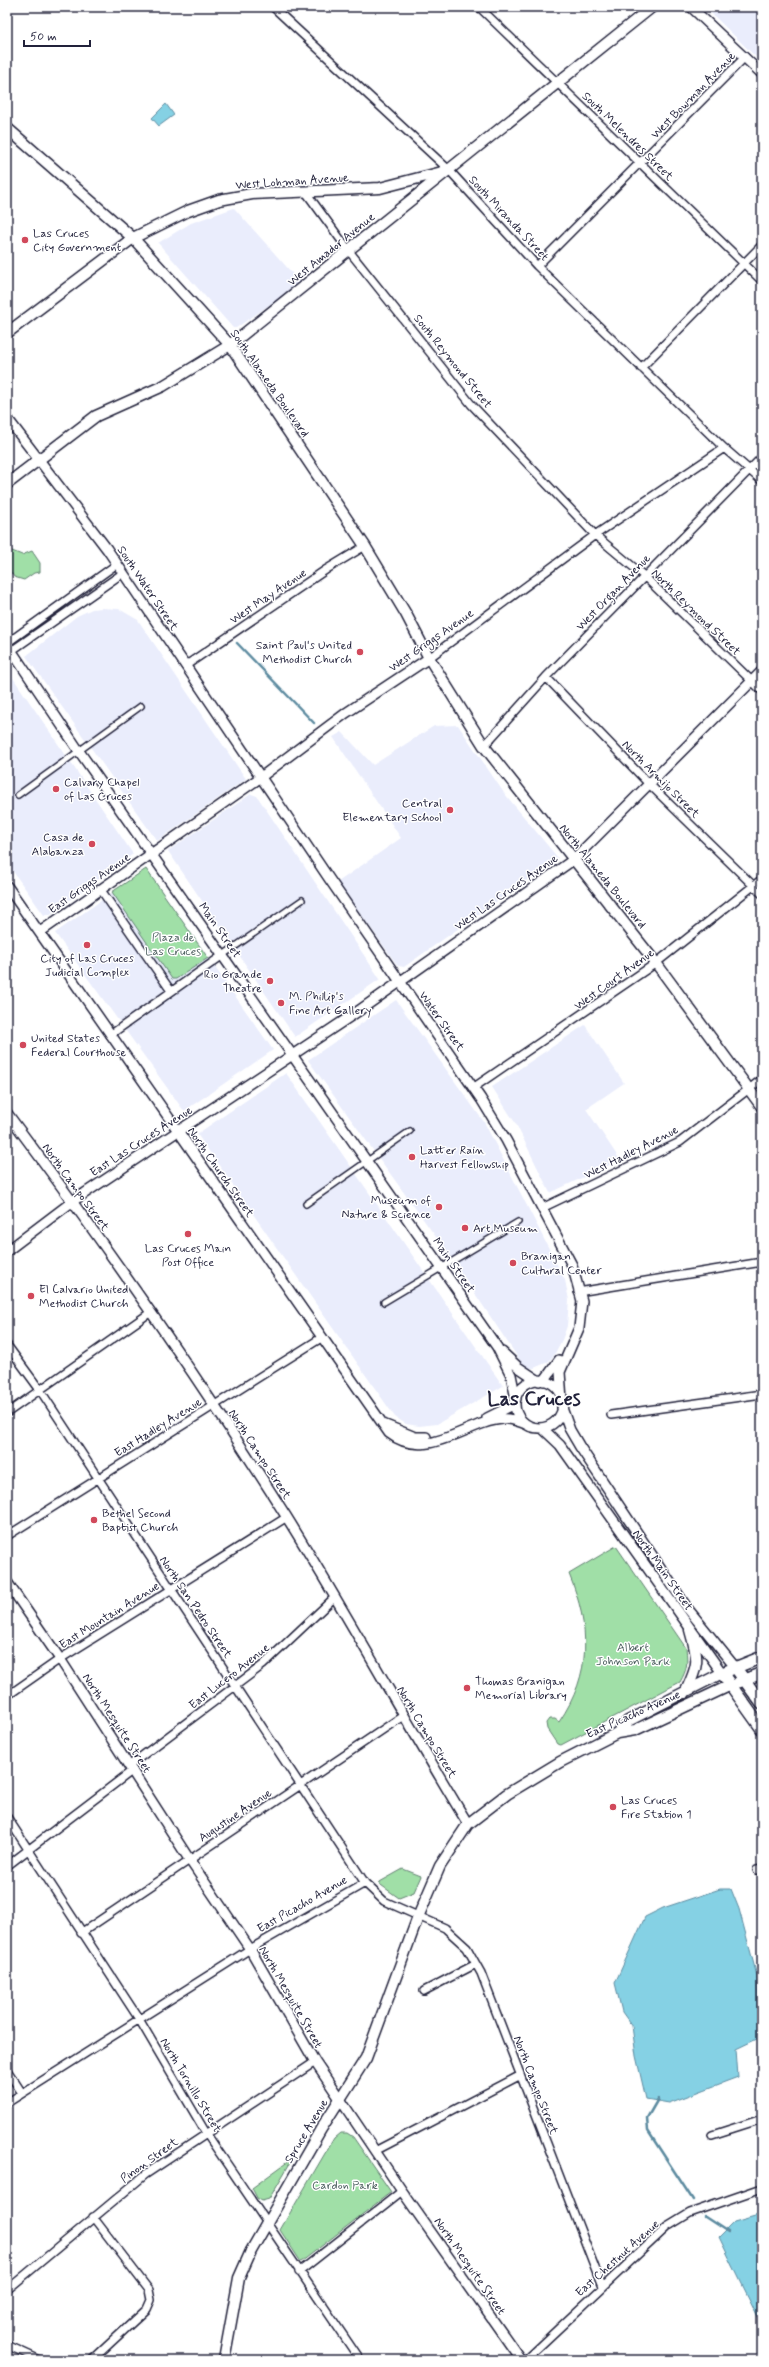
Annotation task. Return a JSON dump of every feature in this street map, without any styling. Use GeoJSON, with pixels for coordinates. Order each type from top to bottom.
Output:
{"type":"FeatureCollection","features":[{"type":"Feature","properties":{"kind":"main road","name":"West Amador Avenue"},"geometry":{"type":"LineString","coordinates":[[7,484],[96,416],[163,386],[230,345],[350,251],[652,7]]}},
{"type":"Feature","properties":{"kind":"main road","name":"South Alameda Boulevard"},"geometry":{"type":"LineString","coordinates":[[7,128],[132,238],[230,345],[365,546],[406,614],[429,658]]}},
{"type":"Feature","properties":{"kind":"main road","name":"West Lohman Avenue"},"geometry":{"type":"LineString","coordinates":[[7,333],[132,238],[188,211],[219,200],[252,194],[380,188],[450,170]]}},
{"type":"Feature","properties":{"kind":"main road","name":"North Alameda Boulevard"},"geometry":{"type":"LineString","coordinates":[[429,658],[484,746],[656,963],[762,1107]]}},
{"type":"Feature","properties":{"kind":"main road"},"geometry":{"type":"LineString","coordinates":[[685,1693],[697,1664],[697,1655],[690,1630]]}},
{"type":"Feature","properties":{"kind":"main road"},"geometry":{"type":"LineString","coordinates":[[617,1733],[628,1720],[685,1693],[722,1673],[762,1657]]}},
{"type":"Feature","properties":{"kind":"main road","name":"North Main Street"},"geometry":{"type":"LineString","coordinates":[[735,1667],[762,1704]]}},
{"type":"Feature","properties":{"kind":"main road","name":"North Main Street"},"geometry":{"type":"LineString","coordinates":[[722,1673],[762,1729]]}},
{"type":"Feature","properties":{"kind":"main road","name":"East Picacho Avenue"},"geometry":{"type":"LineString","coordinates":[[418,1917],[440,1866],[468,1824],[508,1794],[560,1762],[617,1733],[635,1730],[744,1679],[762,1673]]}},
{"type":"Feature","properties":{"kind":"main road","name":"Spruce Avenue"},"geometry":{"type":"LineString","coordinates":[[224,2360],[239,2278],[251,2251],[266,2225],[340,2099],[366,2058],[418,1917]]}},
{"type":"Feature","properties":{"kind":"street","name":"South Miranda Street"},"geometry":{"type":"LineString","coordinates":[[273,7],[450,170],[538,266],[724,448],[762,481]]}},
{"type":"Feature","properties":{"kind":"street","name":"South Melendres Street"},"geometry":{"type":"LineString","coordinates":[[479,7],[762,281]]}},
{"type":"Feature","properties":{"kind":"street"},"geometry":{"type":"LineString","coordinates":[[691,7],[762,74]]}},
{"type":"Feature","properties":{"kind":"street","name":"West Bowman Avenue"},"geometry":{"type":"LineString","coordinates":[[538,266],[745,57]]}},
{"type":"Feature","properties":{"kind":"street","name":"South Reymond Street"},"geometry":{"type":"LineString","coordinates":[[305,191],[350,251],[471,404],[595,536]]}},
{"type":"Feature","properties":{"kind":"street"},"geometry":{"type":"LineString","coordinates":[[642,368],[762,245]]}},
{"type":"Feature","properties":{"kind":"street","name":"South Water Street"},"geometry":{"type":"LineString","coordinates":[[7,418],[74,504],[117,564],[261,777]]}},
{"type":"Feature","properties":{"kind":"street","name":"West Griggs Avenue"},"geometry":{"type":"LineString","coordinates":[[152,854],[261,777],[346,713],[429,658],[595,536],[724,448]]}},
{"type":"Feature","properties":{"kind":"street","name":"West Organ Avenue"},"geometry":{"type":"LineString","coordinates":[[484,746],[546,677],[762,457]]}},
{"type":"Feature","properties":{"kind":"street","name":"North Reymond Street"},"geometry":{"type":"LineString","coordinates":[[595,536],[644,576],[762,691]]}},
{"type":"Feature","properties":{"kind":"street","name":"West May Avenue"},"geometry":{"type":"LineString","coordinates":[[185,666],[327,569],[365,546]]}},
{"type":"Feature","properties":{"kind":"street"},"geometry":{"type":"LineString","coordinates":[[8,648],[117,564]]}},
{"type":"Feature","properties":{"kind":"street"},"geometry":{"type":"LineString","coordinates":[[8,648],[123,573]]}},
{"type":"Feature","properties":{"kind":"street","name":"Main Street"},"geometry":{"type":"LineString","coordinates":[[8,648],[497,1348],[510,1375],[516,1400]]}},
{"type":"Feature","properties":{"kind":"street","name":"West Las Cruces Avenue"},"geometry":{"type":"LineString","coordinates":[[292,1056],[573,860],[648,783],[762,671]]}},
{"type":"Feature","properties":{"kind":"street","name":"North Armijo Street"},"geometry":{"type":"LineString","coordinates":[[546,677],[648,783],[762,894]]}},
{"type":"Feature","properties":{"kind":"street"},"geometry":{"type":"LineString","coordinates":[[18,796],[141,706]]}},
{"type":"Feature","properties":{"kind":"street","name":"Water Street"},"geometry":{"type":"LineString","coordinates":[[261,777],[474,1088],[506,1140],[572,1265],[578,1292],[582,1301],[581,1318],[576,1339],[560,1372],[562,1404]]}},
{"type":"Feature","properties":{"kind":"street","name":"East Griggs Avenue"},"geometry":{"type":"LineString","coordinates":[[40,932],[152,854]]}},
{"type":"Feature","properties":{"kind":"street","name":"West Court Avenue"},"geometry":{"type":"LineString","coordinates":[[474,1088],[656,963],[762,879]]}},
{"type":"Feature","properties":{"kind":"street","name":"North Church Street"},"geometry":{"type":"LineString","coordinates":[[7,886],[321,1338],[389,1433],[395,1438],[411,1443],[426,1443],[455,1436],[502,1418],[513,1419],[524,1423]]}},
{"type":"Feature","properties":{"kind":"street"},"geometry":{"type":"LineString","coordinates":[[101,890],[171,991]]}},
{"type":"Feature","properties":{"kind":"street"},"geometry":{"type":"LineString","coordinates":[[110,1035],[302,900]]}},
{"type":"Feature","properties":{"kind":"street","name":"East Las Cruces Avenue"},"geometry":{"type":"LineString","coordinates":[[7,1251],[73,1201],[292,1056]]}},
{"type":"Feature","properties":{"kind":"street","name":"West Hadley Avenue"},"geometry":{"type":"LineString","coordinates":[[542,1208],[680,1142],[762,1078]]}},
{"type":"Feature","properties":{"kind":"street","name":"North Campo Street"},"geometry":{"type":"LineString","coordinates":[[7,1113],[73,1201],[214,1404],[287,1517],[468,1824]]}},
{"type":"Feature","properties":{"kind":"street"},"geometry":{"type":"LineString","coordinates":[[306,1204],[410,1130]]}},
{"type":"Feature","properties":{"kind":"street"},"geometry":{"type":"LineString","coordinates":[[384,1302],[440,1266],[518,1222]]}},
{"type":"Feature","properties":{"kind":"street"},"geometry":{"type":"LineString","coordinates":[[578,1292],[762,1262]]}},
{"type":"Feature","properties":{"kind":"street","name":"Water Street"},"geometry":{"type":"LineString","coordinates":[[542,1381],[554,1370],[570,1340],[576,1316],[575,1299],[578,1292]]}},
{"type":"Feature","properties":{"kind":"street"},"geometry":{"type":"LineString","coordinates":[[7,1413],[151,1312]]}},
{"type":"Feature","properties":{"kind":"street","name":"East Hadley Avenue"},"geometry":{"type":"LineString","coordinates":[[7,1536],[214,1404],[261,1378],[321,1338]]}},
{"type":"Feature","properties":{"kind":"street","name":"North San Pedro Street"},"geometry":{"type":"LineString","coordinates":[[7,1345],[40,1390],[97,1479],[365,1883]]}},
{"type":"Feature","properties":{"kind":"street","name":"Main Street"},"geometry":{"type":"LineString","coordinates":[[497,1348],[518,1368],[542,1381]]}},
{"type":"Feature","properties":{"kind":"street"},"geometry":{"type":"LineString","coordinates":[[542,1381],[556,1387],[562,1404],[555,1421],[542,1428],[524,1423],[517,1414],[516,1400],[522,1387],[528,1383],[542,1381]]}},
{"type":"Feature","properties":{"kind":"street"},"geometry":{"type":"LineString","coordinates":[[611,1415],[762,1394]]}},
{"type":"Feature","properties":{"kind":"street"},"geometry":{"type":"LineString","coordinates":[[383,1424],[415,1437],[440,1435],[489,1417],[516,1400]]}},
{"type":"Feature","properties":{"kind":"street","name":"North Main Street"},"geometry":{"type":"LineString","coordinates":[[562,1404],[570,1430],[580,1447],[688,1609],[735,1667]]}},
{"type":"Feature","properties":{"kind":"street","name":"North Main Street"},"geometry":{"type":"LineString","coordinates":[[542,1428],[560,1444],[690,1630],[722,1673]]}},
{"type":"Feature","properties":{"kind":"street","name":"East Mountain Avenue"},"geometry":{"type":"LineString","coordinates":[[7,1696],[60,1659],[287,1517]]}},
{"type":"Feature","properties":{"kind":"street","name":"North Mesquite Street"},"geometry":{"type":"LineString","coordinates":[[7,1582],[60,1659],[189,1860],[250,1949],[315,2062],[402,2191],[521,2360]]}},
{"type":"Feature","properties":{"kind":"street","name":"East Lucero Avenue"},"geometry":{"type":"LineString","coordinates":[[7,1866],[236,1687],[287,1644],[335,1597]]}},
{"type":"Feature","properties":{"kind":"street","name":"Augustine Avenue"},"geometry":{"type":"LineString","coordinates":[[81,1933],[403,1716]]}},
{"type":"Feature","properties":{"kind":"street","name":"North Tornillo Street"},"geometry":{"type":"LineString","coordinates":[[7,1817],[139,2020],[206,2133],[266,2225],[360,2360]]}},
{"type":"Feature","properties":{"kind":"street","name":"East Picacho Avenue"},"geometry":{"type":"LineString","coordinates":[[7,2103],[250,1949],[365,1883],[384,1901],[418,1917]]}},
{"type":"Feature","properties":{"kind":"street","name":"North Campo Street"},"geometry":{"type":"LineString","coordinates":[[418,1917],[445,1928],[467,1948],[476,1964],[602,2286]]}},
{"type":"Feature","properties":{"kind":"street"},"geometry":{"type":"LineString","coordinates":[[424,1991],[476,1964]]}},
{"type":"Feature","properties":{"kind":"street","name":"Pinon Street"},"geometry":{"type":"LineString","coordinates":[[7,2290],[146,2174],[315,2062]]}},
{"type":"Feature","properties":{"kind":"street"},"geometry":{"type":"LineString","coordinates":[[7,2070],[22,2093]]}},
{"type":"Feature","properties":{"kind":"street"},"geometry":{"type":"LineString","coordinates":[[375,2151],[519,2076]]}},
{"type":"Feature","properties":{"kind":"street"},"geometry":{"type":"LineString","coordinates":[[712,2135],[762,2119]]}},
{"type":"Feature","properties":{"kind":"street","name":"East Chestnut Avenue"},"geometry":{"type":"LineString","coordinates":[[525,2360],[602,2286],[667,2227],[690,2213],[762,2188]]}},
{"type":"Feature","properties":{"kind":"street"},"geometry":{"type":"LineString","coordinates":[[299,2272],[402,2191]]}},
{"type":"Feature","properties":{"kind":"street"},"geometry":{"type":"LineString","coordinates":[[92,2360],[147,2309],[151,2300],[149,2290],[93,2217]]}},
{"type":"Feature","properties":{"kind":"street"},"geometry":{"type":"LineString","coordinates":[[7,2338],[17,2349]]}},
{"type":"Feature","properties":{"kind":"street"},"geometry":{"type":"LineString","coordinates":[[7,2345],[40,2360]]}},
{"type":"Feature","properties":{"kind":"shaded area"},"geometry":{"type":"Polygon","coordinates":[[[705,7],[762,7],[762,63],[705,7]]]}},
{"type":"Feature","properties":{"kind":"shaded area"},"geometry":{"type":"Polygon","coordinates":[[[234,208],[301,283],[236,328],[233,328],[158,243],[191,223],[234,208]]]}},
{"type":"Feature","properties":{"kind":"shaded area"},"geometry":{"type":"Polygon","coordinates":[[[92,609],[119,609],[138,620],[246,779],[157,841],[26,656],[77,616],[92,609]]]}},
{"type":"Feature","properties":{"kind":"shaded area"},"geometry":{"type":"Polygon","coordinates":[[[7,669],[133,854],[49,915],[44,915],[7,863],[7,669]]]}},
{"type":"Feature","properties":{"kind":"shaded area","name":"Central Elementary School"},"geometry":{"type":"Polygon","coordinates":[[[458,725],[504,793],[558,858],[404,967],[398,966],[338,882],[401,838],[333,737],[342,732],[373,765],[434,726],[458,725]]]}},
{"type":"Feature","properties":{"kind":"shaded area"},"geometry":{"type":"Polygon","coordinates":[[[251,794],[257,796],[380,979],[295,1037],[168,851],[251,794]]]}},
{"type":"Feature","properties":{"kind":"shaded area"},"geometry":{"type":"Polygon","coordinates":[[[146,869],[273,1050],[184,1111],[55,933],[146,869]]]}},
{"type":"Feature","properties":{"kind":"shaded area"},"geometry":{"type":"Polygon","coordinates":[[[396,1000],[484,1122],[565,1280],[569,1300],[567,1326],[554,1355],[548,1362],[534,1368],[525,1368],[449,1255],[308,1060],[396,1000]]]}},
{"type":"Feature","properties":{"kind":"shaded area"},"geometry":{"type":"Polygon","coordinates":[[[585,1025],[624,1083],[586,1109],[620,1160],[550,1193],[516,1124],[492,1087],[585,1025]]]}},
{"type":"Feature","properties":{"kind":"shaded area"},"geometry":{"type":"Polygon","coordinates":[[[286,1073],[503,1386],[437,1424],[419,1426],[406,1424],[395,1417],[197,1134],[286,1073]]]}},
{"type":"Feature","properties":{"kind":"green space"},"geometry":{"type":"Polygon","coordinates":[[[7,549],[22,555],[32,551],[40,563],[40,572],[34,573],[24,580],[14,577],[7,566],[7,549]]]}},
{"type":"Feature","properties":{"kind":"green space","name":"Plaza de Las Cruces"},"geometry":{"type":"Polygon","coordinates":[[[146,869],[208,958],[176,979],[172,979],[112,892],[146,869]]]}},
{"type":"Feature","properties":{"kind":"green space","name":"Albert Johnson Park"},"geometry":{"type":"Polygon","coordinates":[[[616,1546],[686,1648],[686,1670],[680,1682],[561,1745],[557,1744],[547,1729],[546,1723],[549,1719],[555,1719],[559,1722],[570,1704],[578,1686],[585,1650],[581,1613],[569,1574],[616,1546]]]}},
{"type":"Feature","properties":{"kind":"green space"},"geometry":{"type":"Polygon","coordinates":[[[403,1869],[421,1876],[414,1892],[399,1898],[378,1883],[403,1869]]]}},
{"type":"Feature","properties":{"kind":"green space","name":"Cardon Park"},"geometry":{"type":"Polygon","coordinates":[[[340,2133],[347,2133],[353,2137],[391,2192],[301,2262],[280,2230],[334,2138],[340,2133]]]}},
{"type":"Feature","properties":{"kind":"green space"},"geometry":{"type":"Polygon","coordinates":[[[293,2158],[269,2199],[262,2201],[257,2198],[252,2188],[293,2158]]]}},
{"type":"Feature","properties":{"kind":"water"},"geometry":{"type":"Polygon","coordinates":[[[166,104],[174,115],[159,126],[152,118],[166,104]]]}},
{"type":"Feature","properties":{"kind":"water"},"geometry":{"type":"Polygon","coordinates":[[[720,1889],[731,1889],[739,1909],[757,1976],[759,2038],[736,2049],[738,2077],[669,2103],[646,2099],[636,2056],[632,2026],[622,2012],[615,1983],[645,1917],[663,1908],[720,1889]]]}},
{"type":"Feature","properties":{"kind":"water"},"geometry":{"type":"Polygon","coordinates":[[[762,2214],[762,2325],[719,2237],[734,2222],[762,2214]]]}},
{"type":"Feature","properties":{"kind":"waterway"},"geometry":{"type":"LineString","coordinates":[[237,643],[314,723]]}},
{"type":"Feature","properties":{"kind":"waterway"},"geometry":{"type":"LineString","coordinates":[[658,2099],[647,2118],[648,2131],[693,2200]]}},
{"type":"Feature","properties":{"kind":"waterway"},"geometry":{"type":"LineString","coordinates":[[705,2217],[728,2232]]}},
{"type":"Feature","properties":{"kind":"place","name":"Las Cruces City Government"},"geometry":{"type":"Point","coordinates":[25,240]}},
{"type":"Feature","properties":{"kind":"place","name":"Saint Paul's United Methodist Church"},"geometry":{"type":"Point","coordinates":[360,652]}},
{"type":"Feature","properties":{"kind":"place","name":"Calvary Chapel of Las Cruces"},"geometry":{"type":"Point","coordinates":[56,789]}},
{"type":"Feature","properties":{"kind":"place","name":"Central Elementary School"},"geometry":{"type":"Point","coordinates":[450,810]}},
{"type":"Feature","properties":{"kind":"place","name":"Casa de Alabanza"},"geometry":{"type":"Point","coordinates":[92,844]}},
{"type":"Feature","properties":{"kind":"place","name":"City of Las Cruces Judicial Complex"},"geometry":{"type":"Point","coordinates":[87,945]}},
{"type":"Feature","properties":{"kind":"place","name":"Rio Grande Theatre"},"geometry":{"type":"Point","coordinates":[270,981]}},
{"type":"Feature","properties":{"kind":"place","name":"M. Phillip's Fine Art Gallery"},"geometry":{"type":"Point","coordinates":[281,1003]}},
{"type":"Feature","properties":{"kind":"place","name":"United States Federal Courthouse"},"geometry":{"type":"Point","coordinates":[23,1045]}},
{"type":"Feature","properties":{"kind":"place","name":"Latter Rain Harvest Fellowship"},"geometry":{"type":"Point","coordinates":[412,1157]}},
{"type":"Feature","properties":{"kind":"place","name":"Museum of Nature & Science"},"geometry":{"type":"Point","coordinates":[439,1207]}},
{"type":"Feature","properties":{"kind":"place","name":"Art Museum"},"geometry":{"type":"Point","coordinates":[465,1228]}},
{"type":"Feature","properties":{"kind":"place","name":"Las Cruces Main Post Office"},"geometry":{"type":"Point","coordinates":[188,1234]}},
{"type":"Feature","properties":{"kind":"place","name":"Branigan Cultural Center"},"geometry":{"type":"Point","coordinates":[513,1263]}},
{"type":"Feature","properties":{"kind":"place","name":"El Calvario United Methodist Church"},"geometry":{"type":"Point","coordinates":[31,1296]}},
{"type":"Feature","properties":{"kind":"place","name":"Bethel Second Baptist Church"},"geometry":{"type":"Point","coordinates":[94,1520]}},
{"type":"Feature","properties":{"kind":"place","name":"Thomas Branigan Memorial Library"},"geometry":{"type":"Point","coordinates":[467,1688]}},
{"type":"Feature","properties":{"kind":"place","name":"Las Cruces Fire Station 1"},"geometry":{"type":"Point","coordinates":[613,1807]}},
{"type":"Feature","properties":{"kind":"district","name":"Las Cruces"},"geometry":{"type":"Point","coordinates":[534,1398]}}]}
